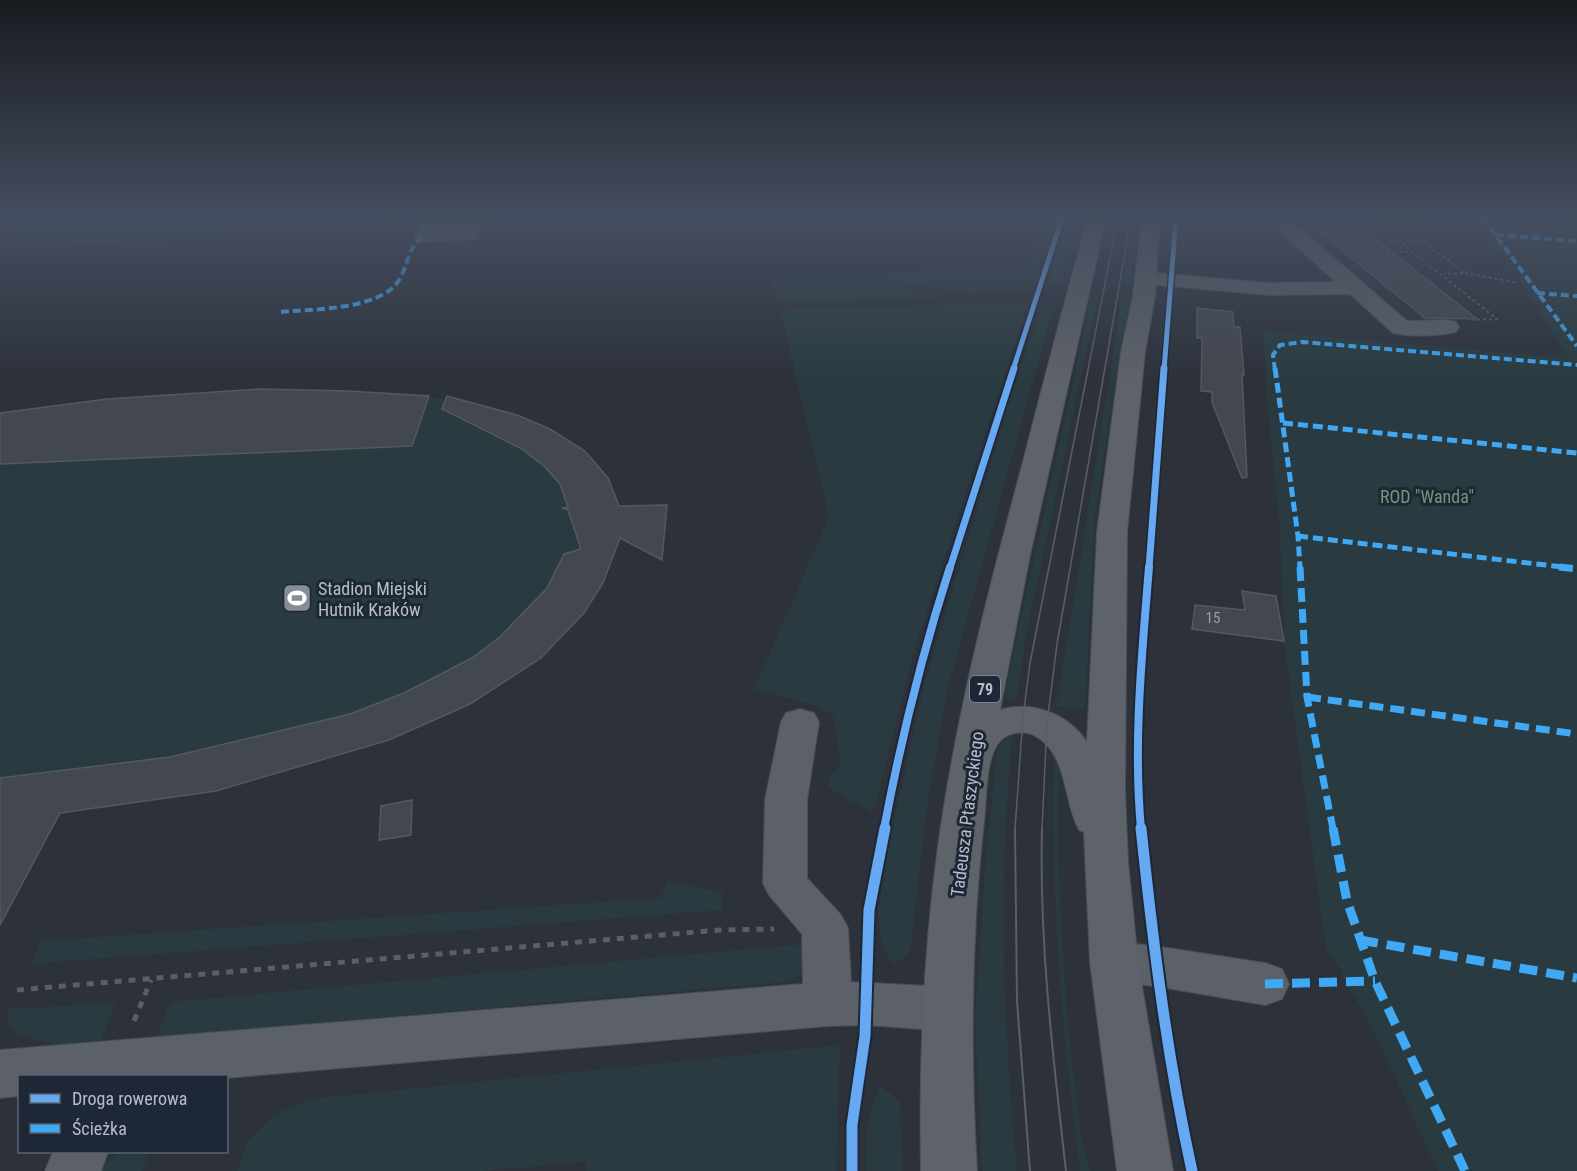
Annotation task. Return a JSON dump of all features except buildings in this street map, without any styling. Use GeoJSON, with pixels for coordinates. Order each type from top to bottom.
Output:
{"type":"FeatureCollection","features":[{"type":"Feature","properties":{"kind":"main road","name":"Tadeusza Ptaszyckiego"},"geometry":{"type":"LineString","coordinates":[[949,1171],[946,1086],[948,1010],[959,865],[974,755],[988,669],[1084,273]]}},
{"type":"Feature","properties":{"kind":"main road"},"geometry":{"type":"LineString","coordinates":[[1145,273],[1144,296],[1133,352],[1112,532],[1106,711],[1106,862],[1114,962],[1145,1171]]}},
{"type":"Feature","properties":{"kind":"main road"},"geometry":{"type":"LineString","coordinates":[[974,755],[983,734],[1003,721],[1034,720],[1056,728],[1068,741],[1075,759],[1106,862]]}},
{"type":"Feature","properties":{"kind":"lane"},"geometry":{"type":"LineString","coordinates":[[1338,273],[1401,328],[1448,327]]}},
{"type":"Feature","properties":{"kind":"lane"},"geometry":{"type":"LineString","coordinates":[[1144,278],[1269,289],[1355,288]]}},
{"type":"Feature","properties":{"kind":"lane"},"geometry":{"type":"LineString","coordinates":[[800,722],[786,800],[785,883],[825,928],[828,1004]]}},
{"type":"Feature","properties":{"kind":"lane"},"geometry":{"type":"LineString","coordinates":[[1114,962],[1155,966],[1265,984]]}},
{"type":"Feature","properties":{"kind":"lane"},"geometry":{"type":"LineString","coordinates":[[0,1074],[113,1070],[828,1004],[867,1003],[948,1010]]}},
{"type":"Feature","properties":{"kind":"lane"},"geometry":{"type":"LineString","coordinates":[[73,1171],[81,1153]]}},
{"type":"Feature","properties":{"kind":"path"},"geometry":{"type":"LineString","coordinates":[[1443,274],[1465,273],[1518,283]]}},
{"type":"Feature","properties":{"kind":"path"},"geometry":{"type":"LineString","coordinates":[[1443,274],[1454,286],[1497,319],[1440,321],[1448,327]]}},
{"type":"Feature","properties":{"kind":"path"},"geometry":{"type":"LineString","coordinates":[[17,990],[708,931],[825,928]]}},
{"type":"Feature","properties":{"kind":"green space"},"geometry":{"type":"Polygon","coordinates":[[[1040,273],[1033,293],[967,295],[871,274],[1040,273]]]}},
{"type":"Feature","properties":{"kind":"green space"},"geometry":{"type":"Polygon","coordinates":[[[1051,273],[1064,273],[1060,285],[1048,284],[1051,273]]]}},
{"type":"Feature","properties":{"kind":"green space"},"geometry":{"type":"Polygon","coordinates":[[[1126,273],[1133,273],[1132,287],[1123,286],[1126,273]]]}},
{"type":"Feature","properties":{"kind":"green space","name":"ROD \"Wanda\""},"geometry":{"type":"Polygon","coordinates":[[[1512,273],[1577,273],[1577,1171],[1438,1171],[1374,1033],[1337,963],[1326,950],[1284,641],[1280,533],[1267,402],[1264,331],[1555,357],[1565,353],[1528,293],[1512,273]]]}},
{"type":"Feature","properties":{"kind":"green space"},"geometry":{"type":"Polygon","coordinates":[[[853,275],[943,297],[779,302],[771,279],[853,275]]]}},
{"type":"Feature","properties":{"kind":"green space"},"geometry":{"type":"Polygon","coordinates":[[[1090,292],[1099,293],[1026,636],[1017,700],[1007,698],[1005,695],[1087,317],[1090,292]]]}},
{"type":"Feature","properties":{"kind":"green space"},"geometry":{"type":"Polygon","coordinates":[[[1122,296],[1131,297],[1120,352],[1095,516],[1085,708],[1080,710],[1056,706],[1056,700],[1058,699],[1122,296]]]}},
{"type":"Feature","properties":{"kind":"green space"},"geometry":{"type":"Polygon","coordinates":[[[1028,303],[913,654],[873,813],[829,788],[829,775],[841,766],[833,715],[818,706],[754,689],[829,517],[780,310],[1028,303]]]}},
{"type":"Feature","properties":{"kind":"green space"},"geometry":{"type":"Polygon","coordinates":[[[1042,305],[1050,308],[1052,313],[947,691],[928,800],[910,953],[892,965],[881,940],[878,913],[890,839],[925,682],[1009,403],[1042,305]]]}},
{"type":"Feature","properties":{"kind":"green space","name":"Stadion Miejski Hutnik Kraków"},"geometry":{"type":"Polygon","coordinates":[[[258,389],[348,391],[422,396],[474,403],[517,415],[550,429],[585,451],[608,478],[618,505],[618,544],[603,583],[584,613],[541,658],[389,740],[216,791],[0,820],[0,413],[107,399],[258,389]]]}},
{"type":"Feature","properties":{"kind":"green space"},"geometry":{"type":"Polygon","coordinates":[[[1012,738],[1005,846],[1004,954],[1008,1062],[1017,1171],[982,1171],[975,1021],[985,870],[997,750],[1005,739],[1012,738]]]}},
{"type":"Feature","properties":{"kind":"green space"},"geometry":{"type":"Polygon","coordinates":[[[1054,754],[1059,757],[1058,851],[1069,1037],[1082,1140],[1090,1171],[1080,1171],[1063,1015],[1054,859],[1054,754]]]}},
{"type":"Feature","properties":{"kind":"green space"},"geometry":{"type":"Polygon","coordinates":[[[667,882],[722,892],[722,910],[30,964],[41,941],[660,898],[667,882]]]}},
{"type":"Feature","properties":{"kind":"green space"},"geometry":{"type":"Polygon","coordinates":[[[805,944],[808,966],[802,975],[784,982],[157,1037],[170,1002],[805,944]]]}},
{"type":"Feature","properties":{"kind":"green space"},"geometry":{"type":"Polygon","coordinates":[[[115,1003],[100,1044],[41,1042],[9,1028],[8,1009],[115,1003]]]}},
{"type":"Feature","properties":{"kind":"green space"},"geometry":{"type":"Polygon","coordinates":[[[840,1045],[836,1171],[586,1171],[586,1162],[484,1171],[237,1171],[247,1142],[273,1115],[310,1099],[840,1045]]]}},
{"type":"Feature","properties":{"kind":"green space"},"geometry":{"type":"Polygon","coordinates":[[[881,1086],[900,1102],[903,1171],[866,1171],[869,1117],[881,1086]]]}},
{"type":"Feature","properties":{"kind":"green space"},"geometry":{"type":"Polygon","coordinates":[[[118,1153],[149,1153],[143,1171],[96,1171],[118,1153]]]}},
{"type":"Feature","properties":{"kind":"tram line"},"geometry":{"type":"LineString","coordinates":[[1015,829],[1023,717],[1030,663],[1107,273]]}},
{"type":"Feature","properties":{"kind":"tram line"},"geometry":{"type":"LineString","coordinates":[[1042,829],[1047,723],[1057,644],[1122,273]]}},
{"type":"Feature","properties":{"kind":"tram line"},"geometry":{"type":"LineString","coordinates":[[1015,829],[1017,1001],[1030,1171]]}},
{"type":"Feature","properties":{"kind":"tram line"},"geometry":{"type":"LineString","coordinates":[[1042,829],[1045,957],[1066,1171]]}},
{"type":"Feature","properties":{"kind":"marked path"},"geometry":{"type":"LineString","coordinates":[[281,312],[346,306],[364,302],[392,289],[402,273]]}},
{"type":"Feature","properties":{"kind":"marked path"},"geometry":{"type":"LineString","coordinates":[[1523,273],[1577,346]]}},
{"type":"Feature","properties":{"kind":"marked path"},"geometry":{"type":"LineString","coordinates":[[1537,293],[1577,296]]}},
{"type":"Feature","properties":{"kind":"marked path"},"geometry":{"type":"LineString","coordinates":[[1465,1171],[1375,981],[1347,901],[1307,697],[1298,536],[1273,355],[1280,345],[1303,342],[1577,365]]}},
{"type":"Feature","properties":{"kind":"marked path"},"geometry":{"type":"LineString","coordinates":[[1283,423],[1577,453]]}},
{"type":"Feature","properties":{"kind":"marked path"},"geometry":{"type":"LineString","coordinates":[[1298,536],[1577,569]]}},
{"type":"Feature","properties":{"kind":"marked path"},"geometry":{"type":"LineString","coordinates":[[1307,697],[1577,734]]}},
{"type":"Feature","properties":{"kind":"marked path"},"geometry":{"type":"LineString","coordinates":[[1360,940],[1577,978]]}},
{"type":"Feature","properties":{"kind":"marked path"},"geometry":{"type":"LineString","coordinates":[[1265,984],[1375,981]]}},
{"type":"Feature","properties":{"kind":"cycle path"},"geometry":{"type":"LineString","coordinates":[[852,1171],[852,1125],[865,1036],[869,910],[902,736],[925,646],[1045,273]]}},
{"type":"Feature","properties":{"kind":"cycle path"},"geometry":{"type":"LineString","coordinates":[[1172,273],[1138,705],[1138,796],[1155,966],[1175,1095],[1192,1171]]}},
{"type":"Feature","properties":{"kind":"place","name":"Stadion Miejski Hutnik Kraków"},"geometry":{"type":"Point","coordinates":[297,598]}}]}
